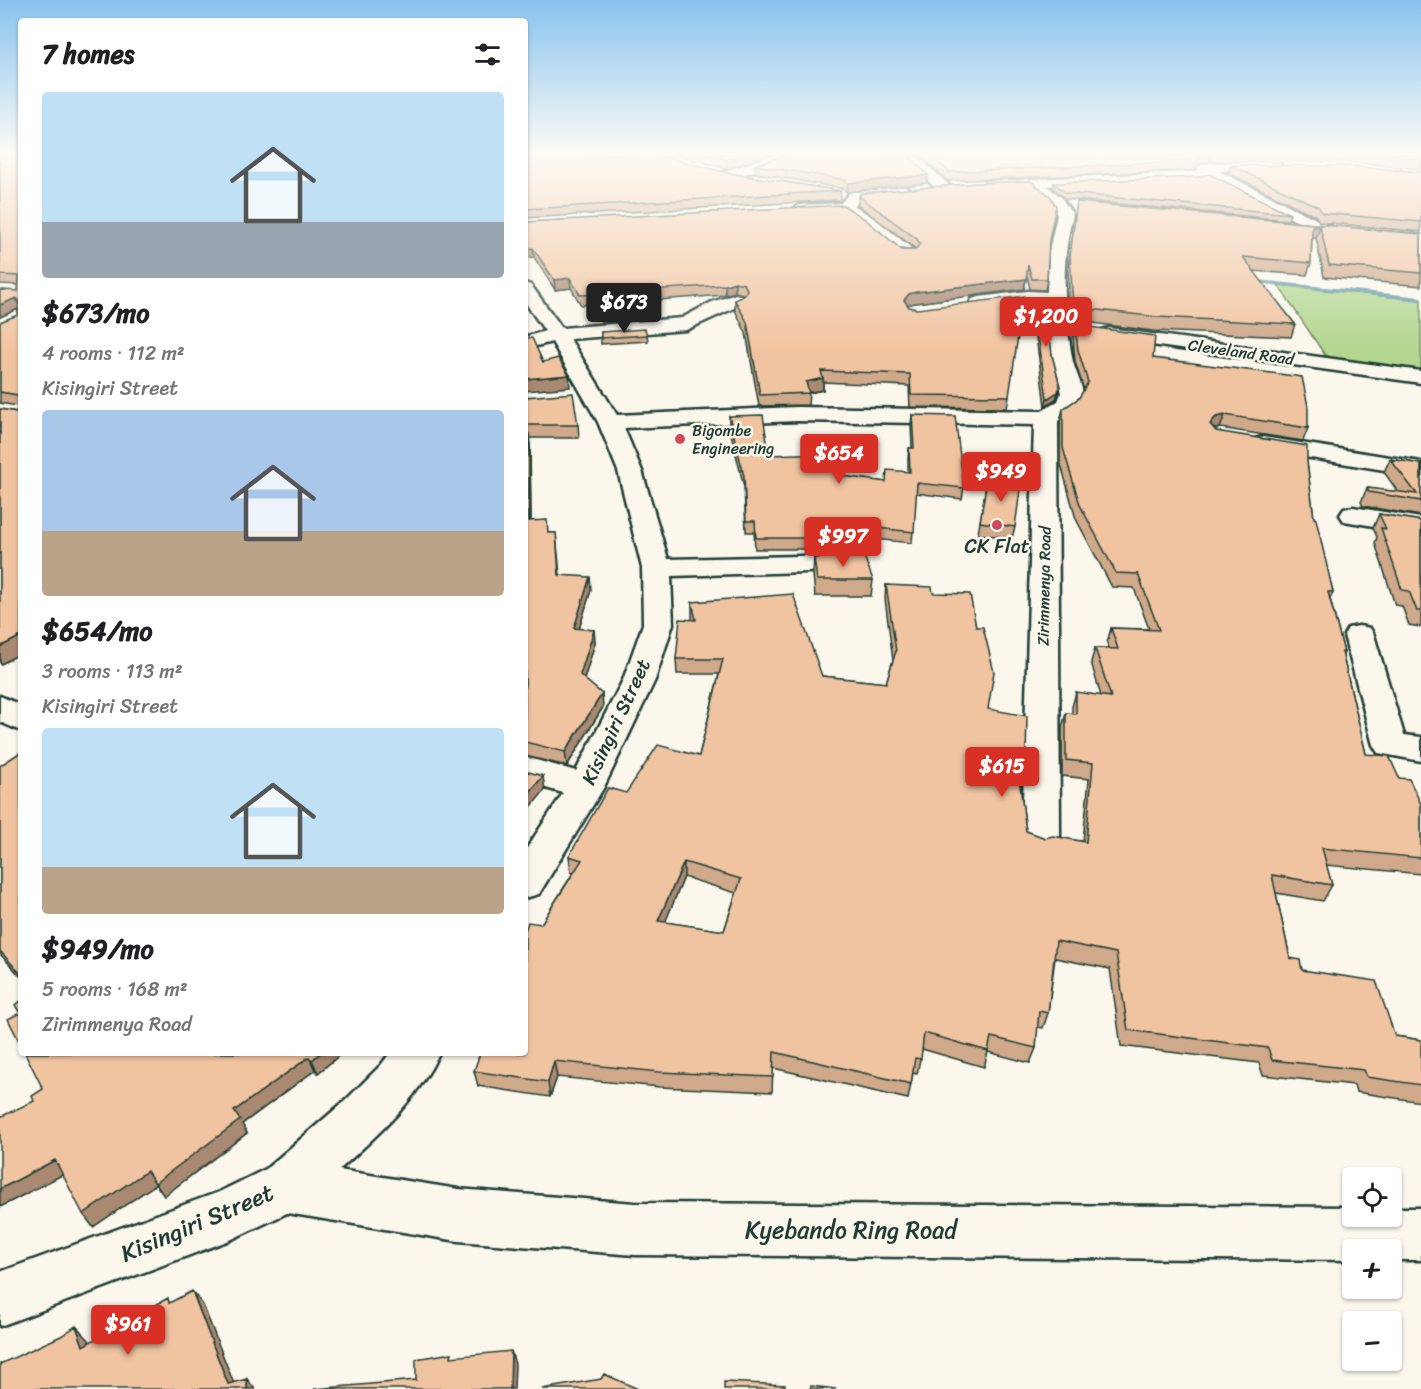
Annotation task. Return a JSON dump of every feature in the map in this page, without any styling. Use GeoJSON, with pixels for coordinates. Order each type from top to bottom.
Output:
{"type":"FeatureCollection","features":[{"type":"Feature","properties":{"kind":"street"},"geometry":{"type":"LineString","coordinates":[[867,219],[908,254]]}},
{"type":"Feature","properties":{"kind":"street"},"geometry":{"type":"LineString","coordinates":[[610,422],[798,414],[1046,417],[1065,407],[1072,398],[1063,363],[1080,330],[1058,298],[1057,248],[1064,219]]}},
{"type":"Feature","properties":{"kind":"street"},"geometry":{"type":"LineString","coordinates":[[1280,226],[1332,231],[1307,219]]}},
{"type":"Feature","properties":{"kind":"street","name":"Kisingiri Street"},"geometry":{"type":"LineString","coordinates":[[528,293],[557,334],[580,395],[610,422],[630,471],[656,568],[658,624],[639,680],[586,787],[528,878]]}},
{"type":"Feature","properties":{"kind":"street"},"geometry":{"type":"LineString","coordinates":[[963,305],[1028,297],[1058,298]]}},
{"type":"Feature","properties":{"kind":"street"},"geometry":{"type":"LineString","coordinates":[[528,342],[557,334],[686,324],[719,306],[736,300]]}},
{"type":"Feature","properties":{"kind":"street","name":"Cleveland Road"},"geometry":{"type":"LineString","coordinates":[[1080,330],[1421,377]]}},
{"type":"Feature","properties":{"kind":"street","name":"Zirimmenya Road"},"geometry":{"type":"LineString","coordinates":[[1041,837],[1046,417]]}},
{"type":"Feature","properties":{"kind":"street"},"geometry":{"type":"LineString","coordinates":[[1243,441],[1421,469]]}},
{"type":"Feature","properties":{"kind":"street"},"geometry":{"type":"LineString","coordinates":[[1353,515],[1421,526]]}},
{"type":"Feature","properties":{"kind":"street"},"geometry":{"type":"LineString","coordinates":[[656,568],[843,563]]}},
{"type":"Feature","properties":{"kind":"street"},"geometry":{"type":"LineString","coordinates":[[1359,635],[1390,745],[1421,749]]}},
{"type":"Feature","properties":{"kind":"street"},"geometry":{"type":"LineString","coordinates":[[0,707],[18,718]]}},
{"type":"Feature","properties":{"kind":"street"},"geometry":{"type":"LineString","coordinates":[[528,770],[586,787]]}},
{"type":"Feature","properties":{"kind":"street","name":"Kisingiri Street"},"geometry":{"type":"LineString","coordinates":[[0,1299],[230,1214],[284,1186],[363,1116],[398,1080],[414,1056]]}},
{"type":"Feature","properties":{"kind":"street","name":"Kyebando Ring Road"},"geometry":{"type":"LineString","coordinates":[[284,1186],[458,1215],[635,1229],[1421,1234]]}},
{"type":"Feature","properties":{"kind":"green space"},"geometry":{"type":"Polygon","coordinates":[[[1278,285],[1421,300],[1421,371],[1341,360],[1325,355],[1278,285]]]}},
{"type":"Feature","properties":{"kind":"building"},"geometry":{"type":"Polygon","coordinates":[[[0,219],[18,219],[18,276],[0,275],[0,219]]]}},
{"type":"Feature","properties":{"kind":"building"},"geometry":{"type":"Polygon","coordinates":[[[584,219],[865,219],[902,250],[915,250],[920,244],[917,239],[890,219],[1053,219],[1049,240],[1047,279],[1032,279],[1028,265],[1026,279],[916,292],[909,294],[904,300],[909,307],[917,309],[1024,296],[1009,396],[911,395],[910,374],[821,371],[823,378],[806,382],[809,393],[760,395],[747,322],[735,300],[745,295],[747,289],[744,284],[735,282],[725,285],[619,292],[640,309],[600,312],[599,294],[580,295],[570,278],[554,280],[533,248],[528,248],[528,222],[584,219]]]}},
{"type":"Feature","properties":{"kind":"building"},"geometry":{"type":"Polygon","coordinates":[[[1075,219],[1258,219],[1421,234],[1421,273],[1329,265],[1320,226],[1312,227],[1311,263],[1243,257],[1295,324],[1157,317],[1073,307],[1070,256],[1075,219]]]}},
{"type":"Feature","properties":{"kind":"building"},"geometry":{"type":"Polygon","coordinates":[[[1386,219],[1421,219],[1421,222],[1386,219]]]}},
{"type":"Feature","properties":{"kind":"building"},"geometry":{"type":"Polygon","coordinates":[[[0,290],[18,291],[18,299],[16,298],[0,305],[0,290]]]}},
{"type":"Feature","properties":{"kind":"building"},"geometry":{"type":"Polygon","coordinates":[[[1033,299],[1046,299],[1052,355],[1060,386],[1058,392],[1047,399],[1033,299]]]}},
{"type":"Feature","properties":{"kind":"building"},"geometry":{"type":"Polygon","coordinates":[[[18,315],[18,395],[0,392],[0,322],[18,315]]]}},
{"type":"Feature","properties":{"kind":"building"},"geometry":{"type":"Polygon","coordinates":[[[1075,325],[1155,336],[1153,358],[1302,377],[1308,406],[1308,428],[1225,415],[1216,417],[1210,424],[1216,431],[1307,446],[1314,518],[1333,592],[1328,592],[1344,652],[1342,652],[1366,754],[1389,756],[1399,778],[1409,779],[1421,804],[1421,858],[1322,848],[1332,885],[1272,875],[1290,958],[1300,960],[1302,970],[1376,981],[1395,1036],[1421,1040],[1421,1085],[1367,1077],[1364,1070],[1272,1060],[1268,1048],[1128,1030],[1116,953],[1056,941],[1048,1013],[1039,1011],[1036,1048],[991,1037],[988,1051],[924,1033],[921,1059],[915,1058],[911,1084],[774,1052],[773,1077],[659,1072],[554,1061],[548,1082],[474,1071],[479,1056],[528,1056],[528,922],[541,924],[582,860],[569,856],[608,788],[626,793],[658,745],[699,756],[723,659],[676,659],[680,619],[696,620],[692,602],[793,594],[822,676],[886,683],[896,651],[886,585],[932,587],[933,593],[970,594],[976,627],[983,627],[994,672],[988,709],[1027,716],[1026,755],[1016,754],[1026,831],[1045,838],[1053,836],[1086,842],[1093,763],[1066,760],[1066,713],[1076,714],[1076,692],[1111,697],[1095,648],[1118,649],[1111,628],[1159,630],[1138,574],[1116,573],[1080,505],[1063,448],[1063,409],[1079,398],[1088,382],[1078,350],[1075,325]],[[684,862],[658,921],[724,931],[741,879],[684,862]]]}},
{"type":"Feature","properties":{"kind":"building"},"geometry":{"type":"Polygon","coordinates":[[[645,329],[647,335],[601,338],[601,332],[645,329]]]}},
{"type":"Feature","properties":{"kind":"building"},"geometry":{"type":"Polygon","coordinates":[[[528,338],[532,338],[543,362],[558,358],[569,375],[528,379],[528,338]]]}},
{"type":"Feature","properties":{"kind":"building"},"geometry":{"type":"Polygon","coordinates":[[[573,393],[578,425],[528,425],[528,397],[573,393]]]}},
{"type":"Feature","properties":{"kind":"building"},"geometry":{"type":"Polygon","coordinates":[[[18,395],[18,638],[0,647],[0,409],[17,412],[18,395]]]}},
{"type":"Feature","properties":{"kind":"building"},"geometry":{"type":"Polygon","coordinates":[[[763,415],[769,455],[826,453],[835,475],[886,482],[887,470],[910,472],[909,448],[914,448],[912,415],[955,416],[964,488],[917,483],[914,532],[849,525],[858,547],[855,544],[844,542],[811,542],[810,538],[756,538],[755,521],[746,521],[744,476],[729,416],[763,415]]]}},
{"type":"Feature","properties":{"kind":"building"},"geometry":{"type":"Polygon","coordinates":[[[528,434],[529,521],[547,520],[548,533],[556,533],[559,575],[590,577],[574,628],[594,630],[580,675],[602,694],[565,752],[528,743],[528,434]]]}},
{"type":"Feature","properties":{"kind":"building"},"geometry":{"type":"Polygon","coordinates":[[[1390,459],[1421,464],[1421,501],[1369,492],[1367,488],[1417,494],[1390,459]]]}},
{"type":"Feature","properties":{"kind":"building"},"geometry":{"type":"Polygon","coordinates":[[[987,480],[1021,483],[1015,527],[980,522],[987,480]]]}},
{"type":"Feature","properties":{"kind":"building"},"geometry":{"type":"Polygon","coordinates":[[[1379,514],[1421,521],[1421,611],[1417,611],[1409,591],[1402,590],[1381,528],[1386,529],[1379,514]]]}},
{"type":"Feature","properties":{"kind":"building"},"geometry":{"type":"Polygon","coordinates":[[[861,548],[873,580],[817,580],[814,558],[855,555],[861,548]]]}},
{"type":"Feature","properties":{"kind":"building"},"geometry":{"type":"Polygon","coordinates":[[[18,754],[18,971],[0,951],[0,766],[18,754]]]}},
{"type":"Feature","properties":{"kind":"building"},"geometry":{"type":"Polygon","coordinates":[[[528,772],[543,776],[528,794],[528,772]]]}},
{"type":"Feature","properties":{"kind":"building"},"geometry":{"type":"Polygon","coordinates":[[[18,1014],[18,1039],[8,1019],[18,1014]]]}},
{"type":"Feature","properties":{"kind":"building"},"geometry":{"type":"Polygon","coordinates":[[[26,1056],[317,1056],[312,1060],[309,1057],[234,1111],[240,1120],[155,1183],[147,1171],[83,1214],[55,1160],[0,1189],[0,1117],[34,1101],[32,1096],[43,1089],[26,1056]]]}},
{"type":"Feature","properties":{"kind":"building"},"geometry":{"type":"Polygon","coordinates":[[[192,1291],[228,1384],[247,1379],[247,1389],[0,1389],[0,1364],[61,1336],[76,1326],[83,1346],[168,1298],[169,1303],[192,1291]]]}},
{"type":"Feature","properties":{"kind":"building"},"geometry":{"type":"Polygon","coordinates":[[[511,1351],[510,1389],[314,1389],[416,1380],[416,1359],[452,1353],[451,1357],[511,1351]]]}},
{"type":"Feature","properties":{"kind":"building"},"geometry":{"type":"Polygon","coordinates":[[[604,1374],[638,1389],[542,1389],[601,1379],[604,1374]]]}},
{"type":"Feature","properties":{"kind":"building"},"geometry":{"type":"Polygon","coordinates":[[[724,1382],[785,1385],[783,1389],[724,1389],[724,1382]]]}},
{"type":"Feature","properties":{"kind":"building"},"geometry":{"type":"Polygon","coordinates":[[[811,1386],[836,1389],[810,1389],[811,1386]]]}},
{"type":"Feature","properties":{"kind":"waterway"},"geometry":{"type":"LineString","coordinates":[[1248,281],[1421,299]]}},
{"type":"Feature","properties":{"kind":"place","name":"Bigombe Engineering"},"geometry":{"type":"Point","coordinates":[680,439]}},
{"type":"Feature","properties":{"kind":"place","name":"CK Flat"},"geometry":{"type":"Point","coordinates":[997,525]}}]}
